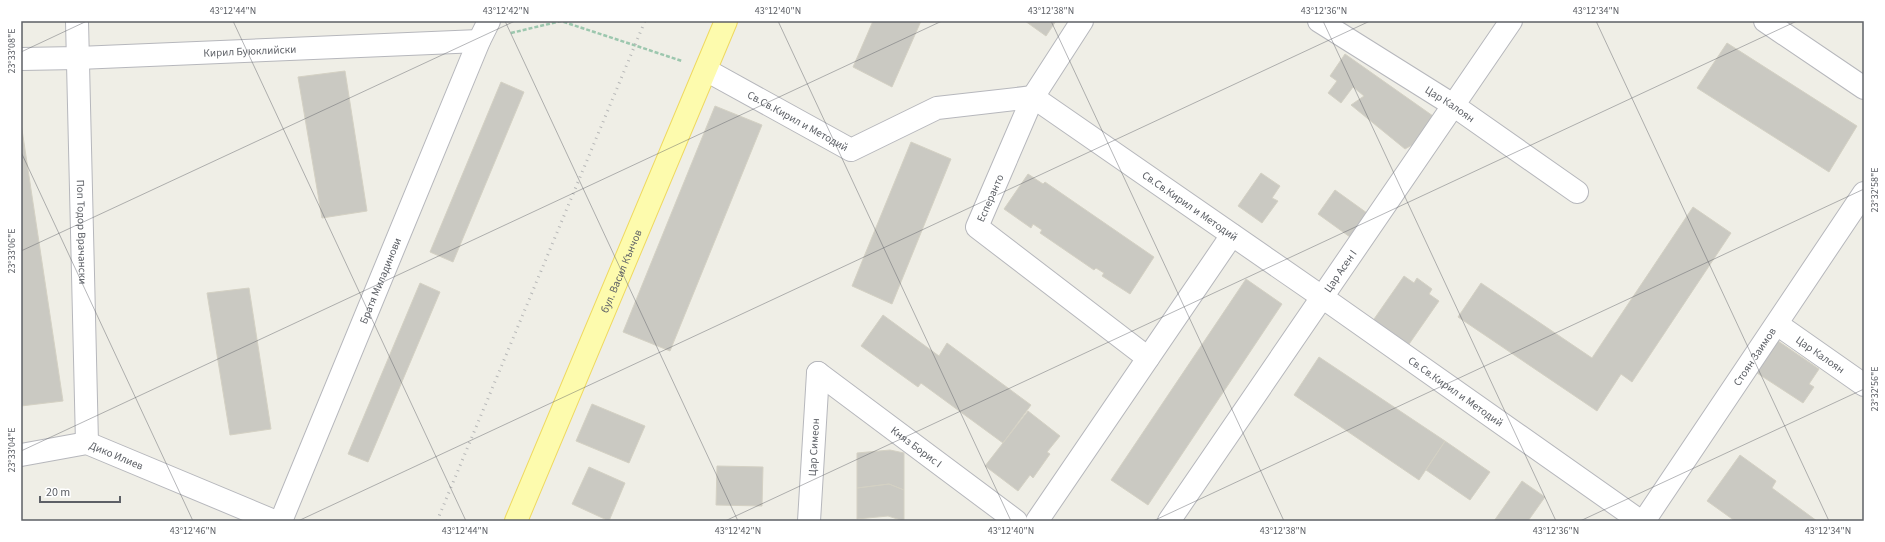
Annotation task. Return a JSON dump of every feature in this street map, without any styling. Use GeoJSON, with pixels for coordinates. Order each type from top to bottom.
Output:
{"type":"FeatureCollection","features":[{"type":"Feature","properties":{"kind":"main road","name":"бул. Васил Кънчов"},"geometry":{"type":"LineString","coordinates":[[516,521],[726,21]]}},
{"type":"Feature","properties":{"kind":"street","name":"Поп Тодор Врачански"},"geometry":{"type":"LineString","coordinates":[[77,21],[87,443]]}},
{"type":"Feature","properties":{"kind":"street","name":"Братя Миладинови"},"geometry":{"type":"LineString","coordinates":[[281,521],[479,31],[490,21]]}},
{"type":"Feature","properties":{"kind":"street","name":"Есперанто"},"geometry":{"type":"LineString","coordinates":[[1082,21],[1033,97],[977,228],[1148,358]]}},
{"type":"Feature","properties":{"kind":"street","name":"Цар Калоян"},"geometry":{"type":"LineString","coordinates":[[1319,21],[1453,105],[1577,192]]}},
{"type":"Feature","properties":{"kind":"street","name":"Цар Асен I"},"geometry":{"type":"LineString","coordinates":[[1170,521],[1511,21]]}},
{"type":"Feature","properties":{"kind":"street"},"geometry":{"type":"LineString","coordinates":[[1765,21],[1864,88]]}},
{"type":"Feature","properties":{"kind":"street","name":"Кирил Буюклийски"},"geometry":{"type":"LineString","coordinates":[[21,59],[78,58],[479,31]]}},
{"type":"Feature","properties":{"kind":"street","name":"Св.Св.Кирил и Методий"},"geometry":{"type":"LineString","coordinates":[[706,70],[851,150],[937,108],[1033,97],[1232,234],[1640,521]]}},
{"type":"Feature","properties":{"kind":"street","name":"Стоян Заимов"},"geometry":{"type":"LineString","coordinates":[[1644,521],[1864,193]]}},
{"type":"Feature","properties":{"kind":"street"},"geometry":{"type":"LineString","coordinates":[[1037,521],[1232,234]]}},
{"type":"Feature","properties":{"kind":"street","name":"Цар Калоян"},"geometry":{"type":"LineString","coordinates":[[1777,324],[1864,385]]}},
{"type":"Feature","properties":{"kind":"street","name":"Цар Симеон"},"geometry":{"type":"LineString","coordinates":[[809,521],[818,373]]}},
{"type":"Feature","properties":{"kind":"street","name":"Княз Борис I"},"geometry":{"type":"LineString","coordinates":[[818,373],[1016,521]]}},
{"type":"Feature","properties":{"kind":"street","name":"Дико Илиев"},"geometry":{"type":"LineString","coordinates":[[21,454],[87,443],[274,521]]}},
{"type":"Feature","properties":{"kind":"path"},"geometry":{"type":"LineString","coordinates":[[479,31],[561,21],[635,44],[706,70]]}},
{"type":"Feature","properties":{"kind":"building"},"geometry":{"type":"Polygon","coordinates":[[[873,21],[921,21],[892,87],[853,67],[873,21]]]}},
{"type":"Feature","properties":{"kind":"building"},"geometry":{"type":"Polygon","coordinates":[[[1025,21],[1056,21],[1046,36],[1025,21]]]}},
{"type":"Feature","properties":{"kind":"building"},"geometry":{"type":"Polygon","coordinates":[[[1727,43],[1857,126],[1829,172],[1697,88],[1727,43]]]}},
{"type":"Feature","properties":{"kind":"building"},"geometry":{"type":"Polygon","coordinates":[[[1345,54],[1433,116],[1412,145],[1405,149],[1351,105],[1364,96],[1353,87],[1341,103],[1328,93],[1337,81],[1330,76],[1345,54]]]}},
{"type":"Feature","properties":{"kind":"building"},"geometry":{"type":"Polygon","coordinates":[[[345,71],[367,211],[322,218],[298,77],[345,71]]]}},
{"type":"Feature","properties":{"kind":"building"},"geometry":{"type":"Polygon","coordinates":[[[501,82],[524,92],[453,262],[430,252],[501,82]]]}},
{"type":"Feature","properties":{"kind":"building"},"geometry":{"type":"Polygon","coordinates":[[[715,106],[762,125],[670,351],[623,332],[715,106]]]}},
{"type":"Feature","properties":{"kind":"building"},"geometry":{"type":"Polygon","coordinates":[[[21,123],[63,401],[21,406],[21,123]]]}},
{"type":"Feature","properties":{"kind":"building"},"geometry":{"type":"Polygon","coordinates":[[[911,142],[951,159],[892,304],[852,286],[911,142]]]}},
{"type":"Feature","properties":{"kind":"building"},"geometry":{"type":"Polygon","coordinates":[[[1261,173],[1280,186],[1272,198],[1278,201],[1262,223],[1238,206],[1261,173]]]}},
{"type":"Feature","properties":{"kind":"building"},"geometry":{"type":"Polygon","coordinates":[[[1028,174],[1043,184],[1045,182],[1154,257],[1130,294],[1102,276],[1104,273],[1096,268],[1094,270],[1040,233],[1042,230],[1033,224],[1031,228],[1004,209],[1028,174]]]}},
{"type":"Feature","properties":{"kind":"building"},"geometry":{"type":"Polygon","coordinates":[[[1335,190],[1367,213],[1350,237],[1318,214],[1335,190]]]}},
{"type":"Feature","properties":{"kind":"building"},"geometry":{"type":"Polygon","coordinates":[[[1693,207],[1731,233],[1632,382],[1621,374],[1597,411],[1458,317],[1481,283],[1592,358],[1693,207]]]}},
{"type":"Feature","properties":{"kind":"building"},"geometry":{"type":"Polygon","coordinates":[[[1404,276],[1414,283],[1417,278],[1432,289],[1429,294],[1439,301],[1407,347],[1372,322],[1404,276]]]}},
{"type":"Feature","properties":{"kind":"building"},"geometry":{"type":"Polygon","coordinates":[[[1246,279],[1282,304],[1148,505],[1111,480],[1246,279]]]}},
{"type":"Feature","properties":{"kind":"building"},"geometry":{"type":"Polygon","coordinates":[[[420,283],[440,292],[368,462],[348,454],[420,283]]]}},
{"type":"Feature","properties":{"kind":"building"},"geometry":{"type":"Polygon","coordinates":[[[249,288],[271,429],[230,435],[207,293],[249,288]]]}},
{"type":"Feature","properties":{"kind":"building"},"geometry":{"type":"Polygon","coordinates":[[[883,315],[939,356],[947,343],[1031,405],[1003,443],[921,383],[918,387],[861,346],[883,315]]]}},
{"type":"Feature","properties":{"kind":"building"},"geometry":{"type":"Polygon","coordinates":[[[1778,341],[1819,369],[1809,384],[1814,387],[1803,403],[1757,373],[1778,341]]]}},
{"type":"Feature","properties":{"kind":"building"},"geometry":{"type":"Polygon","coordinates":[[[1319,357],[1445,441],[1419,480],[1294,395],[1319,357]]]}},
{"type":"Feature","properties":{"kind":"building"},"geometry":{"type":"Polygon","coordinates":[[[592,404],[645,426],[629,463],[576,441],[592,404]]]}},
{"type":"Feature","properties":{"kind":"building"},"geometry":{"type":"Polygon","coordinates":[[[1028,411],[1060,436],[1047,452],[1050,454],[1033,478],[1030,475],[1018,491],[985,466],[1028,411]]]}},
{"type":"Feature","properties":{"kind":"building"},"geometry":{"type":"Polygon","coordinates":[[[1445,441],[1490,472],[1470,500],[1426,470],[1445,441]]]}},
{"type":"Feature","properties":{"kind":"building"},"geometry":{"type":"Polygon","coordinates":[[[890,450],[904,453],[904,490],[889,484],[857,488],[857,453],[890,450]]]}},
{"type":"Feature","properties":{"kind":"building"},"geometry":{"type":"Polygon","coordinates":[[[1740,455],[1776,481],[1772,488],[1817,521],[1735,521],[1707,501],[1740,455]]]}},
{"type":"Feature","properties":{"kind":"building"},"geometry":{"type":"Polygon","coordinates":[[[717,466],[763,467],[762,506],[716,505],[717,466]]]}},
{"type":"Feature","properties":{"kind":"building"},"geometry":{"type":"Polygon","coordinates":[[[589,467],[625,483],[609,521],[572,504],[589,467]]]}},
{"type":"Feature","properties":{"kind":"building"},"geometry":{"type":"Polygon","coordinates":[[[1522,481],[1545,497],[1528,521],[1494,521],[1522,481]]]}},
{"type":"Feature","properties":{"kind":"building"},"geometry":{"type":"Polygon","coordinates":[[[889,484],[904,490],[904,521],[888,516],[857,519],[857,488],[889,484]]]}},
{"type":"Feature","properties":{"kind":"railway"},"geometry":{"type":"LineString","coordinates":[[437,521],[645,21]]}}]}
